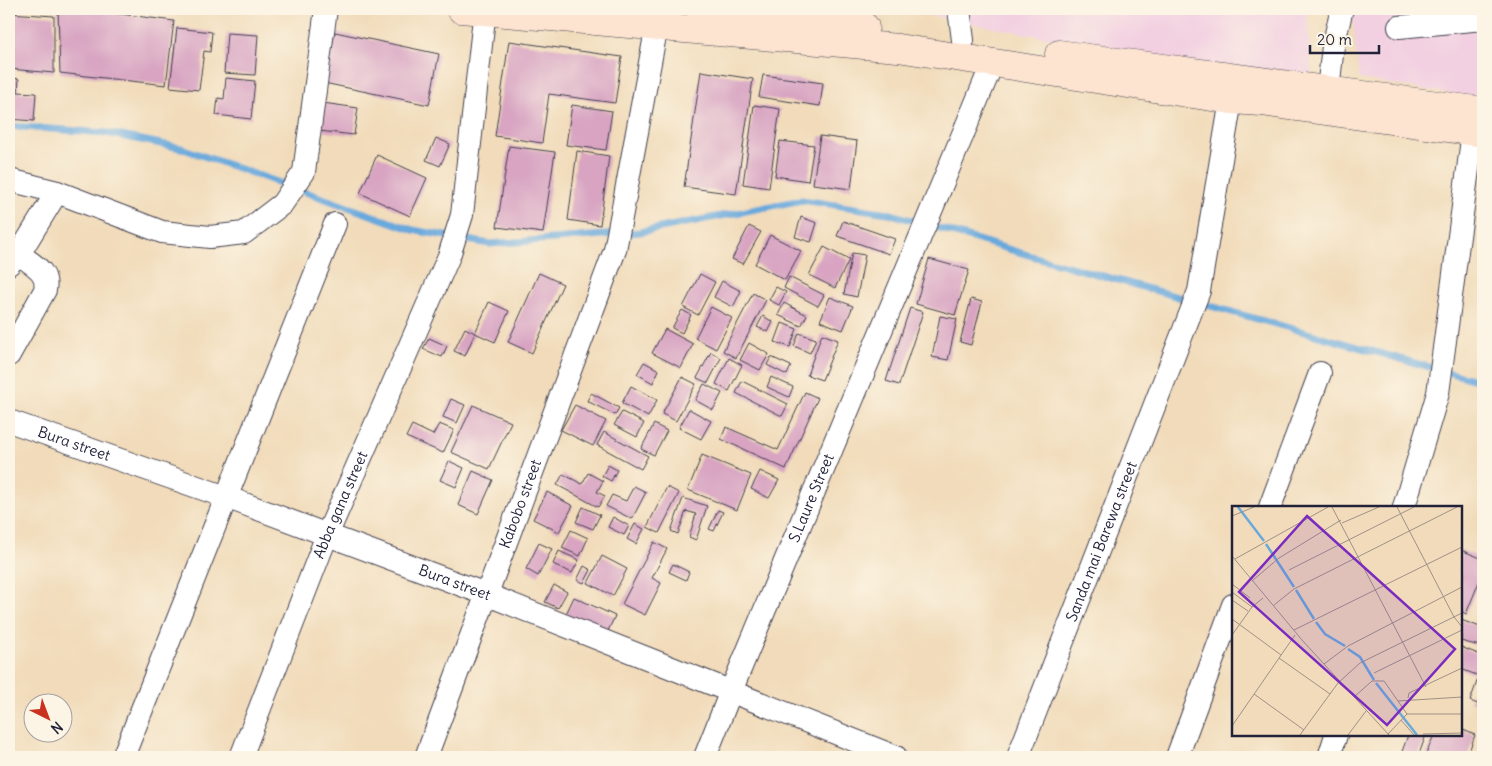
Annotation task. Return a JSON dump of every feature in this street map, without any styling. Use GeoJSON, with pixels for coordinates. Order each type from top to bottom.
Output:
{"type":"FeatureCollection","features":[{"type":"Feature","properties":{"kind":"main road"},"geometry":{"type":"LineString","coordinates":[[700,9],[774,16],[963,40],[1274,85],[1328,90],[1480,125]]}},
{"type":"Feature","properties":{"kind":"main road"},"geometry":{"type":"LineString","coordinates":[[477,10],[898,48],[1231,100],[1480,125]]}},
{"type":"Feature","properties":{"kind":"street"},"geometry":{"type":"LineString","coordinates":[[9,180],[57,192],[162,232],[210,238],[244,232],[282,204],[304,172],[326,9]]}},
{"type":"Feature","properties":{"kind":"street"},"geometry":{"type":"LineString","coordinates":[[959,9],[963,40]]}},
{"type":"Feature","properties":{"kind":"street"},"geometry":{"type":"LineString","coordinates":[[1328,90],[1333,46],[1342,9]]}},
{"type":"Feature","properties":{"kind":"street","name":"Abba gana street"},"geometry":{"type":"LineString","coordinates":[[241,757],[327,535],[449,256],[462,216],[477,10]]}},
{"type":"Feature","properties":{"kind":"street"},"geometry":{"type":"LineString","coordinates":[[1399,27],[1483,18]]}},
{"type":"Feature","properties":{"kind":"street","name":"Kabobo street"},"geometry":{"type":"LineString","coordinates":[[426,757],[488,595],[615,250],[656,25]]}},
{"type":"Feature","properties":{"kind":"street","name":"S.Laure Street"},"geometry":{"type":"LineString","coordinates":[[706,757],[731,691],[992,62]]}},
{"type":"Feature","properties":{"kind":"street","name":"Sanda mai Barewa street"},"geometry":{"type":"LineString","coordinates":[[1018,757],[1199,291],[1231,100]]}},
{"type":"Feature","properties":{"kind":"street"},"geometry":{"type":"LineString","coordinates":[[1404,506],[1438,393],[1480,125]]}},
{"type":"Feature","properties":{"kind":"street"},"geometry":{"type":"LineString","coordinates":[[9,355],[44,290],[46,281],[44,273],[14,259],[57,192]]}},
{"type":"Feature","properties":{"kind":"street"},"geometry":{"type":"LineString","coordinates":[[123,757],[335,224]]}},
{"type":"Feature","properties":{"kind":"street"},"geometry":{"type":"LineString","coordinates":[[1270,506],[1320,373]]}},
{"type":"Feature","properties":{"kind":"street","name":"Bura street"},"geometry":{"type":"LineString","coordinates":[[9,421],[226,497],[488,595],[896,757]]}},
{"type":"Feature","properties":{"kind":"street"},"geometry":{"type":"LineString","coordinates":[[1177,757],[1232,608]]}},
{"type":"Feature","properties":{"kind":"street"},"geometry":{"type":"LineString","coordinates":[[1329,757],[1336,736]]}},
{"type":"Feature","properties":{"kind":"shaded area"},"geometry":{"type":"Polygon","coordinates":[[[896,9],[1307,9],[1312,88],[896,9]]]}},
{"type":"Feature","properties":{"kind":"shaded area"},"geometry":{"type":"Polygon","coordinates":[[[1352,9],[1483,9],[1483,99],[1359,79],[1352,9]]]}},
{"type":"Feature","properties":{"kind":"building"},"geometry":{"type":"Polygon","coordinates":[[[58,9],[82,9],[174,21],[166,85],[60,73],[58,9]]]}},
{"type":"Feature","properties":{"kind":"building"},"geometry":{"type":"Polygon","coordinates":[[[9,13],[54,16],[54,73],[9,69],[9,13]]]}},
{"type":"Feature","properties":{"kind":"building"},"geometry":{"type":"Polygon","coordinates":[[[177,28],[212,32],[210,52],[204,51],[199,90],[170,87],[177,28]]]}},
{"type":"Feature","properties":{"kind":"building"},"geometry":{"type":"Polygon","coordinates":[[[335,32],[439,54],[429,105],[324,83],[335,32]]]}},
{"type":"Feature","properties":{"kind":"building"},"geometry":{"type":"Polygon","coordinates":[[[227,33],[258,35],[255,75],[224,73],[227,33]]]}},
{"type":"Feature","properties":{"kind":"building"},"geometry":{"type":"Polygon","coordinates":[[[509,41],[622,57],[615,103],[549,94],[542,143],[495,136],[509,41]]]}},
{"type":"Feature","properties":{"kind":"building"},"geometry":{"type":"Polygon","coordinates":[[[701,71],[753,79],[736,194],[684,187],[701,71]]]}},
{"type":"Feature","properties":{"kind":"building"},"geometry":{"type":"Polygon","coordinates":[[[763,75],[823,83],[820,106],[759,97],[763,75]]]}},
{"type":"Feature","properties":{"kind":"building"},"geometry":{"type":"Polygon","coordinates":[[[9,77],[19,79],[18,92],[36,93],[34,121],[9,119],[9,77]]]}},
{"type":"Feature","properties":{"kind":"building"},"geometry":{"type":"Polygon","coordinates":[[[226,78],[255,81],[251,119],[216,115],[218,98],[224,99],[226,78]]]}},
{"type":"Feature","properties":{"kind":"building"},"geometry":{"type":"Polygon","coordinates":[[[323,103],[358,108],[354,135],[319,131],[323,103]]]}},
{"type":"Feature","properties":{"kind":"building"},"geometry":{"type":"Polygon","coordinates":[[[572,105],[612,111],[606,150],[566,145],[572,105]]]}},
{"type":"Feature","properties":{"kind":"building"},"geometry":{"type":"Polygon","coordinates":[[[754,105],[780,109],[769,188],[743,184],[754,105]]]}},
{"type":"Feature","properties":{"kind":"building"},"geometry":{"type":"Polygon","coordinates":[[[820,136],[857,141],[851,189],[813,184],[820,136]]]}},
{"type":"Feature","properties":{"kind":"building"},"geometry":{"type":"Polygon","coordinates":[[[436,138],[450,144],[440,166],[426,160],[436,138]]]}},
{"type":"Feature","properties":{"kind":"building"},"geometry":{"type":"Polygon","coordinates":[[[780,141],[814,145],[808,181],[775,176],[780,141]]]}},
{"type":"Feature","properties":{"kind":"building"},"geometry":{"type":"Polygon","coordinates":[[[509,146],[555,152],[543,233],[497,227],[509,146]]]}},
{"type":"Feature","properties":{"kind":"building"},"geometry":{"type":"Polygon","coordinates":[[[577,151],[609,156],[600,225],[568,220],[577,151]]]}},
{"type":"Feature","properties":{"kind":"building"},"geometry":{"type":"Polygon","coordinates":[[[377,155],[427,178],[410,216],[360,193],[377,155]]]}},
{"type":"Feature","properties":{"kind":"building"},"geometry":{"type":"Polygon","coordinates":[[[801,217],[817,223],[811,242],[795,237],[801,217]]]}},
{"type":"Feature","properties":{"kind":"building"},"geometry":{"type":"Polygon","coordinates":[[[843,221],[895,239],[889,254],[837,236],[843,221]]]}},
{"type":"Feature","properties":{"kind":"building"},"geometry":{"type":"Polygon","coordinates":[[[749,226],[761,232],[743,264],[732,259],[749,226]]]}},
{"type":"Feature","properties":{"kind":"building"},"geometry":{"type":"Polygon","coordinates":[[[770,235],[801,251],[785,280],[755,264],[770,235]]]}},
{"type":"Feature","properties":{"kind":"building"},"geometry":{"type":"Polygon","coordinates":[[[824,247],[849,260],[835,288],[809,275],[824,247]]]}},
{"type":"Feature","properties":{"kind":"building"},"geometry":{"type":"Polygon","coordinates":[[[852,253],[865,255],[857,297],[844,294],[852,253]]]}},
{"type":"Feature","properties":{"kind":"building"},"geometry":{"type":"Polygon","coordinates":[[[929,259],[969,270],[955,315],[916,304],[929,259]]]}},
{"type":"Feature","properties":{"kind":"building"},"geometry":{"type":"Polygon","coordinates":[[[539,273],[563,284],[532,353],[508,342],[539,273]]]}},
{"type":"Feature","properties":{"kind":"building"},"geometry":{"type":"Polygon","coordinates":[[[700,274],[715,282],[698,315],[683,307],[700,274]]]}},
{"type":"Feature","properties":{"kind":"building"},"geometry":{"type":"Polygon","coordinates":[[[789,277],[824,295],[818,306],[784,288],[789,277]]]}},
{"type":"Feature","properties":{"kind":"building"},"geometry":{"type":"Polygon","coordinates":[[[722,281],[741,291],[733,307],[714,297],[722,281]]]}},
{"type":"Feature","properties":{"kind":"building"},"geometry":{"type":"Polygon","coordinates":[[[776,287],[786,292],[779,305],[769,300],[776,287]]]}},
{"type":"Feature","properties":{"kind":"building"},"geometry":{"type":"Polygon","coordinates":[[[753,293],[766,300],[736,358],[723,351],[753,293]]]}},
{"type":"Feature","properties":{"kind":"building"},"geometry":{"type":"Polygon","coordinates":[[[830,297],[853,306],[843,330],[820,321],[830,297]]]}},
{"type":"Feature","properties":{"kind":"building"},"geometry":{"type":"Polygon","coordinates":[[[971,299],[982,302],[971,345],[960,342],[971,299]]]}},
{"type":"Feature","properties":{"kind":"building"},"geometry":{"type":"Polygon","coordinates":[[[489,302],[509,311],[495,342],[475,333],[489,302]]]}},
{"type":"Feature","properties":{"kind":"building"},"geometry":{"type":"Polygon","coordinates":[[[784,303],[807,315],[801,326],[778,315],[784,303]]]}},
{"type":"Feature","properties":{"kind":"building"},"geometry":{"type":"Polygon","coordinates":[[[711,307],[732,318],[716,349],[695,338],[711,307]]]}},
{"type":"Feature","properties":{"kind":"building"},"geometry":{"type":"Polygon","coordinates":[[[910,308],[923,312],[899,385],[886,381],[910,308]]]}},
{"type":"Feature","properties":{"kind":"building"},"geometry":{"type":"Polygon","coordinates":[[[682,310],[691,315],[682,333],[672,328],[682,310]]]}},
{"type":"Feature","properties":{"kind":"building"},"geometry":{"type":"Polygon","coordinates":[[[763,316],[773,322],[768,332],[757,327],[763,316]]]}},
{"type":"Feature","properties":{"kind":"building"},"geometry":{"type":"Polygon","coordinates":[[[940,316],[957,319],[948,360],[932,357],[940,316]]]}},
{"type":"Feature","properties":{"kind":"building"},"geometry":{"type":"Polygon","coordinates":[[[782,323],[797,329],[790,347],[775,342],[782,323]]]}},
{"type":"Feature","properties":{"kind":"building"},"geometry":{"type":"Polygon","coordinates":[[[465,328],[475,333],[465,356],[454,351],[465,328]]]}},
{"type":"Feature","properties":{"kind":"building"},"geometry":{"type":"Polygon","coordinates":[[[665,329],[693,344],[681,368],[652,353],[665,329]]]}},
{"type":"Feature","properties":{"kind":"building"},"geometry":{"type":"Polygon","coordinates":[[[799,333],[816,339],[810,353],[794,346],[799,333]]]}},
{"type":"Feature","properties":{"kind":"building"},"geometry":{"type":"Polygon","coordinates":[[[822,334],[838,340],[822,380],[807,375],[822,334]]]}},
{"type":"Feature","properties":{"kind":"building"},"geometry":{"type":"Polygon","coordinates":[[[429,338],[447,346],[442,357],[423,349],[429,338]]]}},
{"type":"Feature","properties":{"kind":"building"},"geometry":{"type":"Polygon","coordinates":[[[749,343],[769,354],[760,370],[740,360],[749,343]]]}},
{"type":"Feature","properties":{"kind":"building"},"geometry":{"type":"Polygon","coordinates":[[[711,352],[721,358],[708,383],[697,378],[711,352]]]}},
{"type":"Feature","properties":{"kind":"building"},"geometry":{"type":"Polygon","coordinates":[[[771,357],[791,366],[787,375],[767,365],[771,357]]]}},
{"type":"Feature","properties":{"kind":"building"},"geometry":{"type":"Polygon","coordinates":[[[729,358],[742,365],[729,391],[716,384],[729,358]]]}},
{"type":"Feature","properties":{"kind":"building"},"geometry":{"type":"Polygon","coordinates":[[[644,362],[659,370],[653,383],[637,374],[644,362]]]}},
{"type":"Feature","properties":{"kind":"building"},"geometry":{"type":"Polygon","coordinates":[[[682,377],[696,384],[676,421],[662,414],[682,377]]]}},
{"type":"Feature","properties":{"kind":"building"},"geometry":{"type":"Polygon","coordinates":[[[771,377],[793,387],[789,397],[767,387],[771,377]]]}},
{"type":"Feature","properties":{"kind":"building"},"geometry":{"type":"Polygon","coordinates":[[[742,381],[788,404],[782,416],[736,393],[742,381]]]}},
{"type":"Feature","properties":{"kind":"building"},"geometry":{"type":"Polygon","coordinates":[[[704,384],[722,393],[713,410],[695,400],[704,384]]]}},
{"type":"Feature","properties":{"kind":"building"},"geometry":{"type":"Polygon","coordinates":[[[631,386],[657,400],[648,417],[622,403],[631,386]]]}},
{"type":"Feature","properties":{"kind":"building"},"geometry":{"type":"Polygon","coordinates":[[[805,392],[818,398],[786,469],[721,439],[726,427],[778,450],[805,392]]]}},
{"type":"Feature","properties":{"kind":"building"},"geometry":{"type":"Polygon","coordinates":[[[591,393],[619,408],[615,415],[587,401],[591,393]]]}},
{"type":"Feature","properties":{"kind":"building"},"geometry":{"type":"Polygon","coordinates":[[[451,399],[465,405],[457,423],[443,417],[451,399]]]}},
{"type":"Feature","properties":{"kind":"building"},"geometry":{"type":"Polygon","coordinates":[[[473,405],[511,422],[489,469],[451,452],[473,405]]]}},
{"type":"Feature","properties":{"kind":"building"},"geometry":{"type":"Polygon","coordinates":[[[575,405],[606,421],[593,446],[561,430],[575,405]]]}},
{"type":"Feature","properties":{"kind":"building"},"geometry":{"type":"Polygon","coordinates":[[[689,409],[711,421],[701,439],[679,428],[689,409]]]}},
{"type":"Feature","properties":{"kind":"building"},"geometry":{"type":"Polygon","coordinates":[[[622,412],[644,423],[637,437],[614,425],[622,412]]]}},
{"type":"Feature","properties":{"kind":"building"},"geometry":{"type":"Polygon","coordinates":[[[439,424],[454,430],[443,453],[406,437],[412,425],[433,435],[439,424]]]}},
{"type":"Feature","properties":{"kind":"building"},"geometry":{"type":"Polygon","coordinates":[[[654,424],[667,431],[654,455],[641,449],[654,424]]]}},
{"type":"Feature","properties":{"kind":"building"},"geometry":{"type":"Polygon","coordinates":[[[604,432],[648,456],[641,469],[597,445],[604,432]]]}},
{"type":"Feature","properties":{"kind":"building"},"geometry":{"type":"Polygon","coordinates":[[[702,455],[751,475],[737,510],[688,490],[702,455]]]}},
{"type":"Feature","properties":{"kind":"building"},"geometry":{"type":"Polygon","coordinates":[[[449,461],[464,468],[456,487],[440,480],[449,461]]]}},
{"type":"Feature","properties":{"kind":"building"},"geometry":{"type":"Polygon","coordinates":[[[608,465],[617,470],[611,481],[602,476],[608,465]]]}},
{"type":"Feature","properties":{"kind":"building"},"geometry":{"type":"Polygon","coordinates":[[[473,471],[493,480],[478,514],[458,505],[473,471]]]}},
{"type":"Feature","properties":{"kind":"building"},"geometry":{"type":"Polygon","coordinates":[[[760,471],[779,480],[769,498],[751,489],[760,471]]]}},
{"type":"Feature","properties":{"kind":"building"},"geometry":{"type":"Polygon","coordinates":[[[588,473],[603,481],[597,492],[605,496],[598,507],[557,485],[563,474],[582,484],[588,473]]]}},
{"type":"Feature","properties":{"kind":"building"},"geometry":{"type":"Polygon","coordinates":[[[634,486],[646,492],[632,519],[606,506],[612,495],[626,501],[634,486]]]}},
{"type":"Feature","properties":{"kind":"building"},"geometry":{"type":"Polygon","coordinates":[[[667,487],[679,493],[659,533],[647,527],[667,487]]]}},
{"type":"Feature","properties":{"kind":"building"},"geometry":{"type":"Polygon","coordinates":[[[547,492],[573,506],[559,532],[533,519],[547,492]]]}},
{"type":"Feature","properties":{"kind":"building"},"geometry":{"type":"Polygon","coordinates":[[[683,498],[707,506],[696,540],[689,537],[696,514],[686,511],[678,534],[671,531],[683,498]]]}},
{"type":"Feature","properties":{"kind":"building"},"geometry":{"type":"Polygon","coordinates":[[[583,507],[600,515],[593,529],[576,522],[583,507]]]}},
{"type":"Feature","properties":{"kind":"building"},"geometry":{"type":"Polygon","coordinates":[[[718,510],[723,512],[714,531],[709,529],[718,510]]]}},
{"type":"Feature","properties":{"kind":"building"},"geometry":{"type":"Polygon","coordinates":[[[613,517],[629,526],[624,535],[608,527],[613,517]]]}},
{"type":"Feature","properties":{"kind":"building"},"geometry":{"type":"Polygon","coordinates":[[[635,524],[644,529],[636,544],[627,539],[635,524]]]}},
{"type":"Feature","properties":{"kind":"building"},"geometry":{"type":"Polygon","coordinates":[[[571,530],[588,538],[580,556],[562,548],[571,530]]]}},
{"type":"Feature","properties":{"kind":"building"},"geometry":{"type":"Polygon","coordinates":[[[654,542],[667,549],[652,578],[661,583],[645,615],[622,604],[654,542]]]}},
{"type":"Feature","properties":{"kind":"building"},"geometry":{"type":"Polygon","coordinates":[[[539,543],[552,549],[538,576],[526,569],[539,543]]]}},
{"type":"Feature","properties":{"kind":"building"},"geometry":{"type":"Polygon","coordinates":[[[1462,550],[1483,559],[1483,572],[1466,614],[1462,612],[1462,550]]]}},
{"type":"Feature","properties":{"kind":"building"},"geometry":{"type":"Polygon","coordinates":[[[559,551],[579,560],[572,573],[553,564],[559,551]]]}},
{"type":"Feature","properties":{"kind":"building"},"geometry":{"type":"Polygon","coordinates":[[[602,556],[627,569],[613,596],[588,583],[602,556]]]}},
{"type":"Feature","properties":{"kind":"building"},"geometry":{"type":"Polygon","coordinates":[[[673,564],[689,572],[686,580],[669,572],[673,564]]]}},
{"type":"Feature","properties":{"kind":"building"},"geometry":{"type":"Polygon","coordinates":[[[584,566],[591,570],[584,583],[577,580],[584,566]]]}},
{"type":"Feature","properties":{"kind":"building"},"geometry":{"type":"Polygon","coordinates":[[[554,585],[567,592],[558,608],[545,602],[554,585]]]}},
{"type":"Feature","properties":{"kind":"building"},"geometry":{"type":"Polygon","coordinates":[[[574,597],[615,616],[606,635],[565,616],[574,597]]]}},
{"type":"Feature","properties":{"kind":"building"},"geometry":{"type":"Polygon","coordinates":[[[1462,620],[1483,628],[1483,647],[1462,641],[1462,620]]]}},
{"type":"Feature","properties":{"kind":"building"},"geometry":{"type":"Polygon","coordinates":[[[1462,647],[1483,656],[1483,706],[1470,701],[1479,676],[1462,669],[1462,647]]]}},
{"type":"Feature","properties":{"kind":"building"},"geometry":{"type":"Polygon","coordinates":[[[1462,729],[1475,735],[1467,757],[1425,757],[1434,736],[1462,736],[1462,729]]]}},
{"type":"Feature","properties":{"kind":"building"},"geometry":{"type":"Polygon","coordinates":[[[1408,736],[1426,736],[1418,757],[1400,757],[1408,736]]]}},
{"type":"Feature","properties":{"kind":"waterway"},"geometry":{"type":"LineString","coordinates":[[9,126],[106,133],[181,148],[413,230],[490,244],[640,232],[802,200],[888,213],[1028,255],[1483,382]]}}]}
